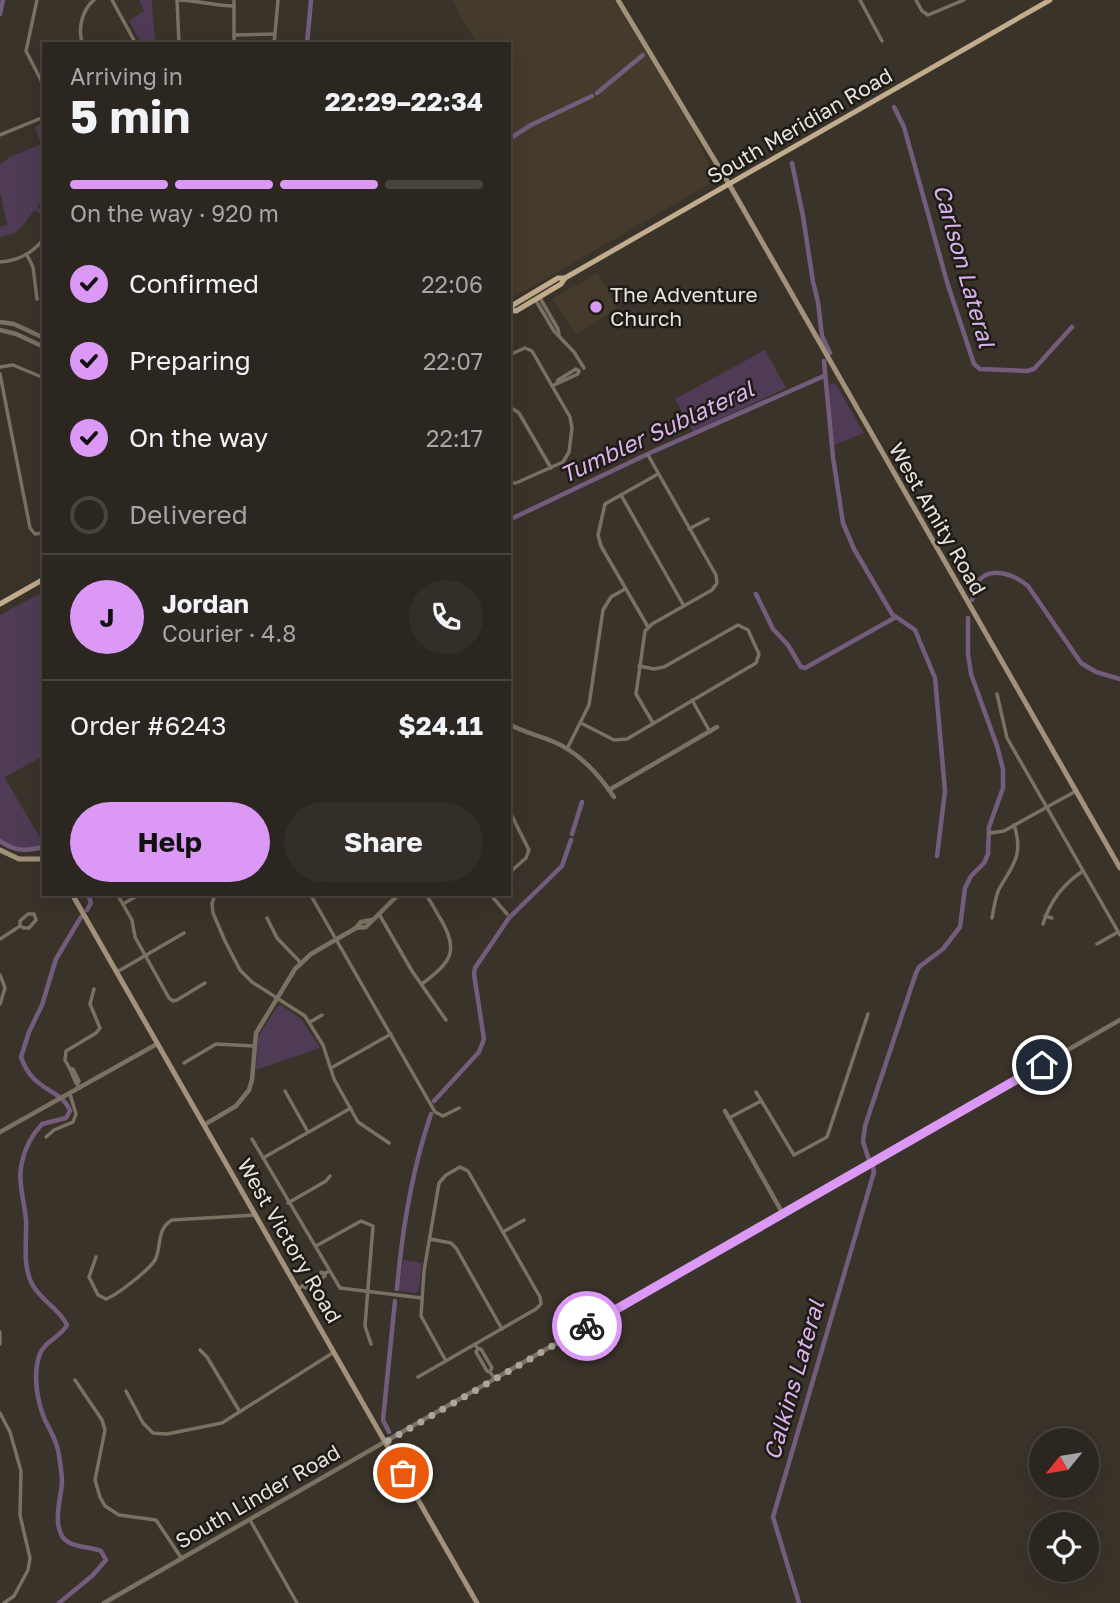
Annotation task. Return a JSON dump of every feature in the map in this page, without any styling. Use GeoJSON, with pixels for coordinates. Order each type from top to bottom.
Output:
{"type":"FeatureCollection","features":[{"type":"Feature","properties":{"kind":"main road","name":"West Amity Road"},"geometry":{"type":"LineString","coordinates":[[618,0],[729,184],[1120,868]]}},
{"type":"Feature","properties":{"kind":"main road","name":"South Meridian Road"},"geometry":{"type":"LineString","coordinates":[[511,309],[513,305],[561,284],[563,278],[1050,0]]}},
{"type":"Feature","properties":{"kind":"main road"},"geometry":{"type":"LineString","coordinates":[[0,604],[42,580]]}},
{"type":"Feature","properties":{"kind":"main road"},"geometry":{"type":"LineString","coordinates":[[0,850],[19,859],[42,859]]}},
{"type":"Feature","properties":{"kind":"main road","name":"West Victory Road"},"geometry":{"type":"LineString","coordinates":[[73,896],[256,1215],[301,1287],[334,1352],[477,1603]]}},
{"type":"Feature","properties":{"kind":"street"},"geometry":{"type":"LineString","coordinates":[[37,0],[26,51],[42,83]]}},
{"type":"Feature","properties":{"kind":"street"},"geometry":{"type":"LineString","coordinates":[[82,42],[80,31],[85,12],[94,0]]}},
{"type":"Feature","properties":{"kind":"street"},"geometry":{"type":"LineString","coordinates":[[112,0],[135,42]]}},
{"type":"Feature","properties":{"kind":"street"},"geometry":{"type":"LineString","coordinates":[[179,42],[177,0],[234,6]]}},
{"type":"Feature","properties":{"kind":"street"},"geometry":{"type":"LineString","coordinates":[[233,0],[234,42]]}},
{"type":"Feature","properties":{"kind":"street"},"geometry":{"type":"LineString","coordinates":[[274,42],[278,0]]}},
{"type":"Feature","properties":{"kind":"street"},"geometry":{"type":"LineString","coordinates":[[860,0],[881,34],[882,41]]}},
{"type":"Feature","properties":{"kind":"street"},"geometry":{"type":"LineString","coordinates":[[916,0],[928,15],[964,0]]}},
{"type":"Feature","properties":{"kind":"street"},"geometry":{"type":"LineString","coordinates":[[234,35],[274,34]]}},
{"type":"Feature","properties":{"kind":"street"},"geometry":{"type":"LineString","coordinates":[[0,135],[42,118]]}},
{"type":"Feature","properties":{"kind":"street"},"geometry":{"type":"LineString","coordinates":[[0,262],[10,262],[27,255],[42,241]]}},
{"type":"Feature","properties":{"kind":"street"},"geometry":{"type":"LineString","coordinates":[[27,255],[33,267],[37,299]]}},
{"type":"Feature","properties":{"kind":"street"},"geometry":{"type":"LineString","coordinates":[[537,296],[558,329],[559,336],[575,352],[581,369]]}},
{"type":"Feature","properties":{"kind":"street"},"geometry":{"type":"LineString","coordinates":[[0,322],[14,324],[42,337]]}},
{"type":"Feature","properties":{"kind":"street"},"geometry":{"type":"LineString","coordinates":[[0,330],[42,346]]}},
{"type":"Feature","properties":{"kind":"street"},"geometry":{"type":"LineString","coordinates":[[511,354],[522,348],[529,348],[555,384],[572,422],[568,456],[563,462],[511,483]]}},
{"type":"Feature","properties":{"kind":"street"},"geometry":{"type":"LineString","coordinates":[[555,384],[578,374],[590,364]]}},
{"type":"Feature","properties":{"kind":"street"},"geometry":{"type":"LineString","coordinates":[[0,367],[13,365],[42,377]]}},
{"type":"Feature","properties":{"kind":"street"},"geometry":{"type":"LineString","coordinates":[[0,374],[30,528],[35,534],[42,533]]}},
{"type":"Feature","properties":{"kind":"street"},"geometry":{"type":"LineString","coordinates":[[511,410],[519,413],[551,468]]}},
{"type":"Feature","properties":{"kind":"street"},"geometry":{"type":"LineString","coordinates":[[648,455],[716,575],[717,583],[712,590],[648,627],[643,637],[636,694],[653,723]]}},
{"type":"Feature","properties":{"kind":"street"},"geometry":{"type":"LineString","coordinates":[[648,627],[599,541],[605,505],[658,474]]}},
{"type":"Feature","properties":{"kind":"street"},"geometry":{"type":"LineString","coordinates":[[621,495],[684,606]]}},
{"type":"Feature","properties":{"kind":"street"},"geometry":{"type":"LineString","coordinates":[[689,529],[708,519]]}},
{"type":"Feature","properties":{"kind":"street"},"geometry":{"type":"LineString","coordinates":[[567,749],[592,695],[603,610],[611,597],[626,589]]}},
{"type":"Feature","properties":{"kind":"street"},"geometry":{"type":"LineString","coordinates":[[581,723],[620,741],[756,663],[760,657],[748,630],[734,626],[664,667],[639,667]]}},
{"type":"Feature","properties":{"kind":"street"},"geometry":{"type":"LineString","coordinates":[[997,694],[1007,738],[1119,934],[1097,944]]}},
{"type":"Feature","properties":{"kind":"street"},"geometry":{"type":"LineString","coordinates":[[692,700],[710,732]]}},
{"type":"Feature","properties":{"kind":"street"},"geometry":{"type":"LineString","coordinates":[[511,725],[567,749],[589,765],[614,797]]}},
{"type":"Feature","properties":{"kind":"street"},"geometry":{"type":"LineString","coordinates":[[609,790],[718,727]]}},
{"type":"Feature","properties":{"kind":"street"},"geometry":{"type":"LineString","coordinates":[[990,833],[1004,831],[1076,791]]}},
{"type":"Feature","properties":{"kind":"street"},"geometry":{"type":"LineString","coordinates":[[511,814],[529,852],[511,871]]}},
{"type":"Feature","properties":{"kind":"street"},"geometry":{"type":"LineString","coordinates":[[992,918],[999,890],[1014,868],[1018,852],[1018,836],[1014,825]]}},
{"type":"Feature","properties":{"kind":"street"},"geometry":{"type":"LineString","coordinates":[[1043,924],[1045,916],[1067,881],[1083,871]]}},
{"type":"Feature","properties":{"kind":"street"},"geometry":{"type":"LineString","coordinates":[[118,896],[132,920],[135,937],[173,1001],[205,983]]}},
{"type":"Feature","properties":{"kind":"street"},"geometry":{"type":"LineString","coordinates":[[123,904],[137,896]]}},
{"type":"Feature","properties":{"kind":"street"},"geometry":{"type":"LineString","coordinates":[[214,896],[212,904],[225,941],[240,970],[252,982],[298,1010],[310,1023],[360,1124],[389,1143]]}},
{"type":"Feature","properties":{"kind":"street"},"geometry":{"type":"LineString","coordinates":[[311,896],[435,1112],[440,1116],[459,1108]]}},
{"type":"Feature","properties":{"kind":"street"},"geometry":{"type":"LineString","coordinates":[[204,1125],[236,1106],[244,1098],[252,1080],[256,1034],[301,963],[356,928],[361,922],[372,920],[397,896]]}},
{"type":"Feature","properties":{"kind":"street"},"geometry":{"type":"LineString","coordinates":[[422,984],[439,970],[452,946],[450,935],[426,896]]}},
{"type":"Feature","properties":{"kind":"street"},"geometry":{"type":"LineString","coordinates":[[492,896],[507,914]]}},
{"type":"Feature","properties":{"kind":"street"},"geometry":{"type":"LineString","coordinates":[[0,939],[20,926],[29,928],[35,922],[36,916],[28,914],[21,919],[20,926]]}},
{"type":"Feature","properties":{"kind":"street"},"geometry":{"type":"LineString","coordinates":[[379,914],[446,1020]]}},
{"type":"Feature","properties":{"kind":"street"},"geometry":{"type":"LineString","coordinates":[[1045,916],[1052,918]]}},
{"type":"Feature","properties":{"kind":"street"},"geometry":{"type":"LineString","coordinates":[[267,918],[277,939],[301,963]]}},
{"type":"Feature","properties":{"kind":"street"},"geometry":{"type":"LineString","coordinates":[[117,972],[184,933]]}},
{"type":"Feature","properties":{"kind":"street"},"geometry":{"type":"LineString","coordinates":[[0,975],[5,988],[0,1004]]}},
{"type":"Feature","properties":{"kind":"street"},"geometry":{"type":"LineString","coordinates":[[79,1085],[73,1069],[70,1069],[65,1060],[66,1051],[100,1028],[90,1004],[94,989]]}},
{"type":"Feature","properties":{"kind":"street"},"geometry":{"type":"LineString","coordinates":[[756,1092],[794,1155],[827,1137],[868,1014]]}},
{"type":"Feature","properties":{"kind":"street"},"geometry":{"type":"LineString","coordinates":[[310,1023],[322,1015]]}},
{"type":"Feature","properties":{"kind":"street","name":"South Linder Road"},"geometry":{"type":"LineString","coordinates":[[104,1603],[1120,1020]]}},
{"type":"Feature","properties":{"kind":"street"},"geometry":{"type":"LineString","coordinates":[[331,1068],[391,1034]]}},
{"type":"Feature","properties":{"kind":"street"},"geometry":{"type":"LineString","coordinates":[[0,1132],[68,1095],[79,1085],[157,1044]]}},
{"type":"Feature","properties":{"kind":"street"},"geometry":{"type":"LineString","coordinates":[[184,1063],[216,1044],[254,1046]]}},
{"type":"Feature","properties":{"kind":"street"},"geometry":{"type":"LineString","coordinates":[[285,1091],[308,1132]]}},
{"type":"Feature","properties":{"kind":"street"},"geometry":{"type":"LineString","coordinates":[[46,1137],[54,1130],[73,1122],[76,1115],[68,1095]]}},
{"type":"Feature","properties":{"kind":"street"},"geometry":{"type":"LineString","coordinates":[[729,1118],[761,1101]]}},
{"type":"Feature","properties":{"kind":"street"},"geometry":{"type":"LineString","coordinates":[[263,1158],[351,1108]]}},
{"type":"Feature","properties":{"kind":"street"},"geometry":{"type":"LineString","coordinates":[[725,1111],[783,1214]]}},
{"type":"Feature","properties":{"kind":"street"},"geometry":{"type":"LineString","coordinates":[[252,1139],[340,1288],[422,1298]]}},
{"type":"Feature","properties":{"kind":"street"},"geometry":{"type":"LineString","coordinates":[[418,1377],[446,1361],[475,1344],[502,1329],[536,1309],[541,1304],[540,1297],[503,1232],[468,1171],[463,1168],[446,1175],[439,1183],[422,1298],[423,1321],[446,1361]]}},
{"type":"Feature","properties":{"kind":"street"},"geometry":{"type":"LineString","coordinates":[[288,1203],[326,1181],[330,1175]]}},
{"type":"Feature","properties":{"kind":"street"},"geometry":{"type":"LineString","coordinates":[[96,1258],[89,1277],[98,1295],[106,1299],[153,1262],[162,1229],[168,1222],[256,1215]]}},
{"type":"Feature","properties":{"kind":"street"},"geometry":{"type":"LineString","coordinates":[[503,1232],[524,1220]]}},
{"type":"Feature","properties":{"kind":"street"},"geometry":{"type":"LineString","coordinates":[[316,1247],[361,1221],[370,1223],[374,1229],[365,1326],[371,1344]]}},
{"type":"Feature","properties":{"kind":"street"},"geometry":{"type":"LineString","coordinates":[[430,1239],[451,1242],[456,1248],[502,1329]]}},
{"type":"Feature","properties":{"kind":"street"},"geometry":{"type":"LineString","coordinates":[[301,1287],[306,1288],[330,1270]]}},
{"type":"Feature","properties":{"kind":"street"},"geometry":{"type":"LineString","coordinates":[[0,1332],[0,1344]]}},
{"type":"Feature","properties":{"kind":"street"},"geometry":{"type":"LineString","coordinates":[[475,1344],[478,1349],[476,1352],[495,1379]]}},
{"type":"Feature","properties":{"kind":"street"},"geometry":{"type":"LineString","coordinates":[[200,1350],[240,1412]]}},
{"type":"Feature","properties":{"kind":"street"},"geometry":{"type":"LineString","coordinates":[[126,1391],[148,1430],[159,1434],[214,1426],[334,1352]]}},
{"type":"Feature","properties":{"kind":"street"},"geometry":{"type":"LineString","coordinates":[[75,1380],[102,1420],[105,1430],[95,1480],[105,1506],[119,1515],[156,1520],[182,1559]]}},
{"type":"Feature","properties":{"kind":"street"},"geometry":{"type":"LineString","coordinates":[[0,1413],[10,1432],[20,1471],[21,1528],[30,1558],[28,1570],[14,1597],[4,1603]]}},
{"type":"Feature","properties":{"kind":"street"},"geometry":{"type":"LineString","coordinates":[[250,1520],[297,1603]]}},
{"type":"Feature","properties":{"kind":"shaded area"},"geometry":{"type":"Polygon","coordinates":[[[139,0],[152,0],[155,42],[141,42],[129,21],[144,11],[139,0]]]}},
{"type":"Feature","properties":{"kind":"shaded area"},"geometry":{"type":"Polygon","coordinates":[[[452,0],[614,0],[692,128],[716,180],[511,299],[511,42],[476,42],[452,0]]]}},
{"type":"Feature","properties":{"kind":"shaded area"},"geometry":{"type":"Polygon","coordinates":[[[41,124],[42,126],[42,199],[37,207],[42,211],[42,215],[34,210],[17,231],[0,237],[0,227],[7,225],[0,192],[0,165],[10,157],[41,144],[35,127],[41,124]]]}},
{"type":"Feature","properties":{"kind":"shaded area"},"geometry":{"type":"Polygon","coordinates":[[[598,273],[617,308],[576,335],[552,299],[598,273]]]}},
{"type":"Feature","properties":{"kind":"shaded area"},"geometry":{"type":"Polygon","coordinates":[[[765,350],[786,388],[693,432],[675,399],[765,350]]]}},
{"type":"Feature","properties":{"kind":"shaded area"},"geometry":{"type":"Polygon","coordinates":[[[835,383],[864,433],[832,446],[829,385],[835,383]]]}},
{"type":"Feature","properties":{"kind":"shaded area"},"geometry":{"type":"Polygon","coordinates":[[[42,592],[42,757],[4,777],[42,841],[42,845],[31,849],[21,850],[0,840],[0,615],[42,592]]]}},
{"type":"Feature","properties":{"kind":"shaded area"},"geometry":{"type":"Polygon","coordinates":[[[281,1005],[301,1019],[320,1048],[256,1070],[258,1037],[281,1005]]]}},
{"type":"Feature","properties":{"kind":"shaded area"},"geometry":{"type":"Polygon","coordinates":[[[403,1260],[422,1263],[417,1293],[399,1291],[403,1260]]]}},
{"type":"Feature","properties":{"kind":"waterway"},"geometry":{"type":"LineString","coordinates":[[0,14],[3,0]]}},
{"type":"Feature","properties":{"kind":"waterway"},"geometry":{"type":"LineString","coordinates":[[307,42],[311,0]]}},
{"type":"Feature","properties":{"kind":"waterway"},"geometry":{"type":"LineString","coordinates":[[597,93],[643,55]]}},
{"type":"Feature","properties":{"kind":"waterway"},"geometry":{"type":"LineString","coordinates":[[511,138],[531,125],[592,96]]}},
{"type":"Feature","properties":{"kind":"waterway","name":"Carlson Lateral"},"geometry":{"type":"LineString","coordinates":[[894,107],[904,127],[947,282],[974,364],[980,369],[1034,369],[1072,327]]}},
{"type":"Feature","properties":{"kind":"waterway","name":"Carlson Lateral"},"geometry":{"type":"LineString","coordinates":[[792,163],[822,336],[830,353]]}},
{"type":"Feature","properties":{"kind":"waterway","name":"Carlson Lateral"},"geometry":{"type":"LineString","coordinates":[[824,361],[833,457],[843,523],[854,549],[892,614],[915,630],[935,678],[945,791],[937,856]]}},
{"type":"Feature","properties":{"kind":"waterway","name":"Tumbler Sublateral"},"geometry":{"type":"LineString","coordinates":[[511,519],[652,452],[824,376]]}},
{"type":"Feature","properties":{"kind":"waterway","name":"Calkins Lateral"},"geometry":{"type":"LineString","coordinates":[[972,600],[975,587],[982,577],[1002,573],[1016,578],[1028,586],[1081,663],[1096,672],[1120,679]]}},
{"type":"Feature","properties":{"kind":"waterway"},"geometry":{"type":"LineString","coordinates":[[756,594],[773,629],[788,645],[801,667],[805,668],[896,617]]}},
{"type":"Feature","properties":{"kind":"waterway","name":"Calkins Lateral"},"geometry":{"type":"LineString","coordinates":[[869,1160],[863,1142],[865,1126],[916,973],[919,967],[943,949],[960,927],[965,888],[988,854],[989,827],[1003,788],[1003,769],[997,746],[971,674],[968,618]]}},
{"type":"Feature","properties":{"kind":"waterway"},"geometry":{"type":"LineString","coordinates":[[572,834],[582,802]]}},
{"type":"Feature","properties":{"kind":"waterway"},"geometry":{"type":"LineString","coordinates":[[434,1101],[479,1052],[484,1039],[475,968],[509,918],[562,866],[571,840]]}},
{"type":"Feature","properties":{"kind":"waterway"},"geometry":{"type":"LineString","coordinates":[[0,841],[21,850],[42,847]]}},
{"type":"Feature","properties":{"kind":"waterway"},"geometry":{"type":"LineString","coordinates":[[87,910],[91,903],[89,896]]}},
{"type":"Feature","properties":{"kind":"waterway"},"geometry":{"type":"LineString","coordinates":[[59,1603],[92,1576],[106,1560],[101,1551],[69,1543],[59,1530],[58,1509],[62,1482],[59,1455],[40,1405],[36,1372],[41,1351],[67,1325],[36,1290],[29,1276],[20,1177],[25,1151],[35,1132],[42,1124],[66,1118],[70,1111],[61,1098],[33,1077],[21,1057],[42,1005],[56,959],[81,917]]}},
{"type":"Feature","properties":{"kind":"waterway"},"geometry":{"type":"LineString","coordinates":[[397,1289],[409,1200],[431,1114]]}},
{"type":"Feature","properties":{"kind":"waterway","name":"Calkins Lateral"},"geometry":{"type":"LineString","coordinates":[[799,1603],[773,1517],[874,1172],[873,1167]]}},
{"type":"Feature","properties":{"kind":"waterway"},"geometry":{"type":"LineString","coordinates":[[389,1432],[383,1420],[395,1301]]}},
{"type":"Feature","properties":{"kind":"way so far"},"geometry":{"type":"LineString","coordinates":[[403,1473],[386,1442],[587,1326]]}},
{"type":"Feature","properties":{"kind":"place","name":"The Adventure Church"},"geometry":{"type":"Point","coordinates":[596,307]}},
{"type":"Feature","properties":{"kind":"route"},"geometry":{"type":"LineString","coordinates":[[587,1326],[1042,1065]]}}]}
